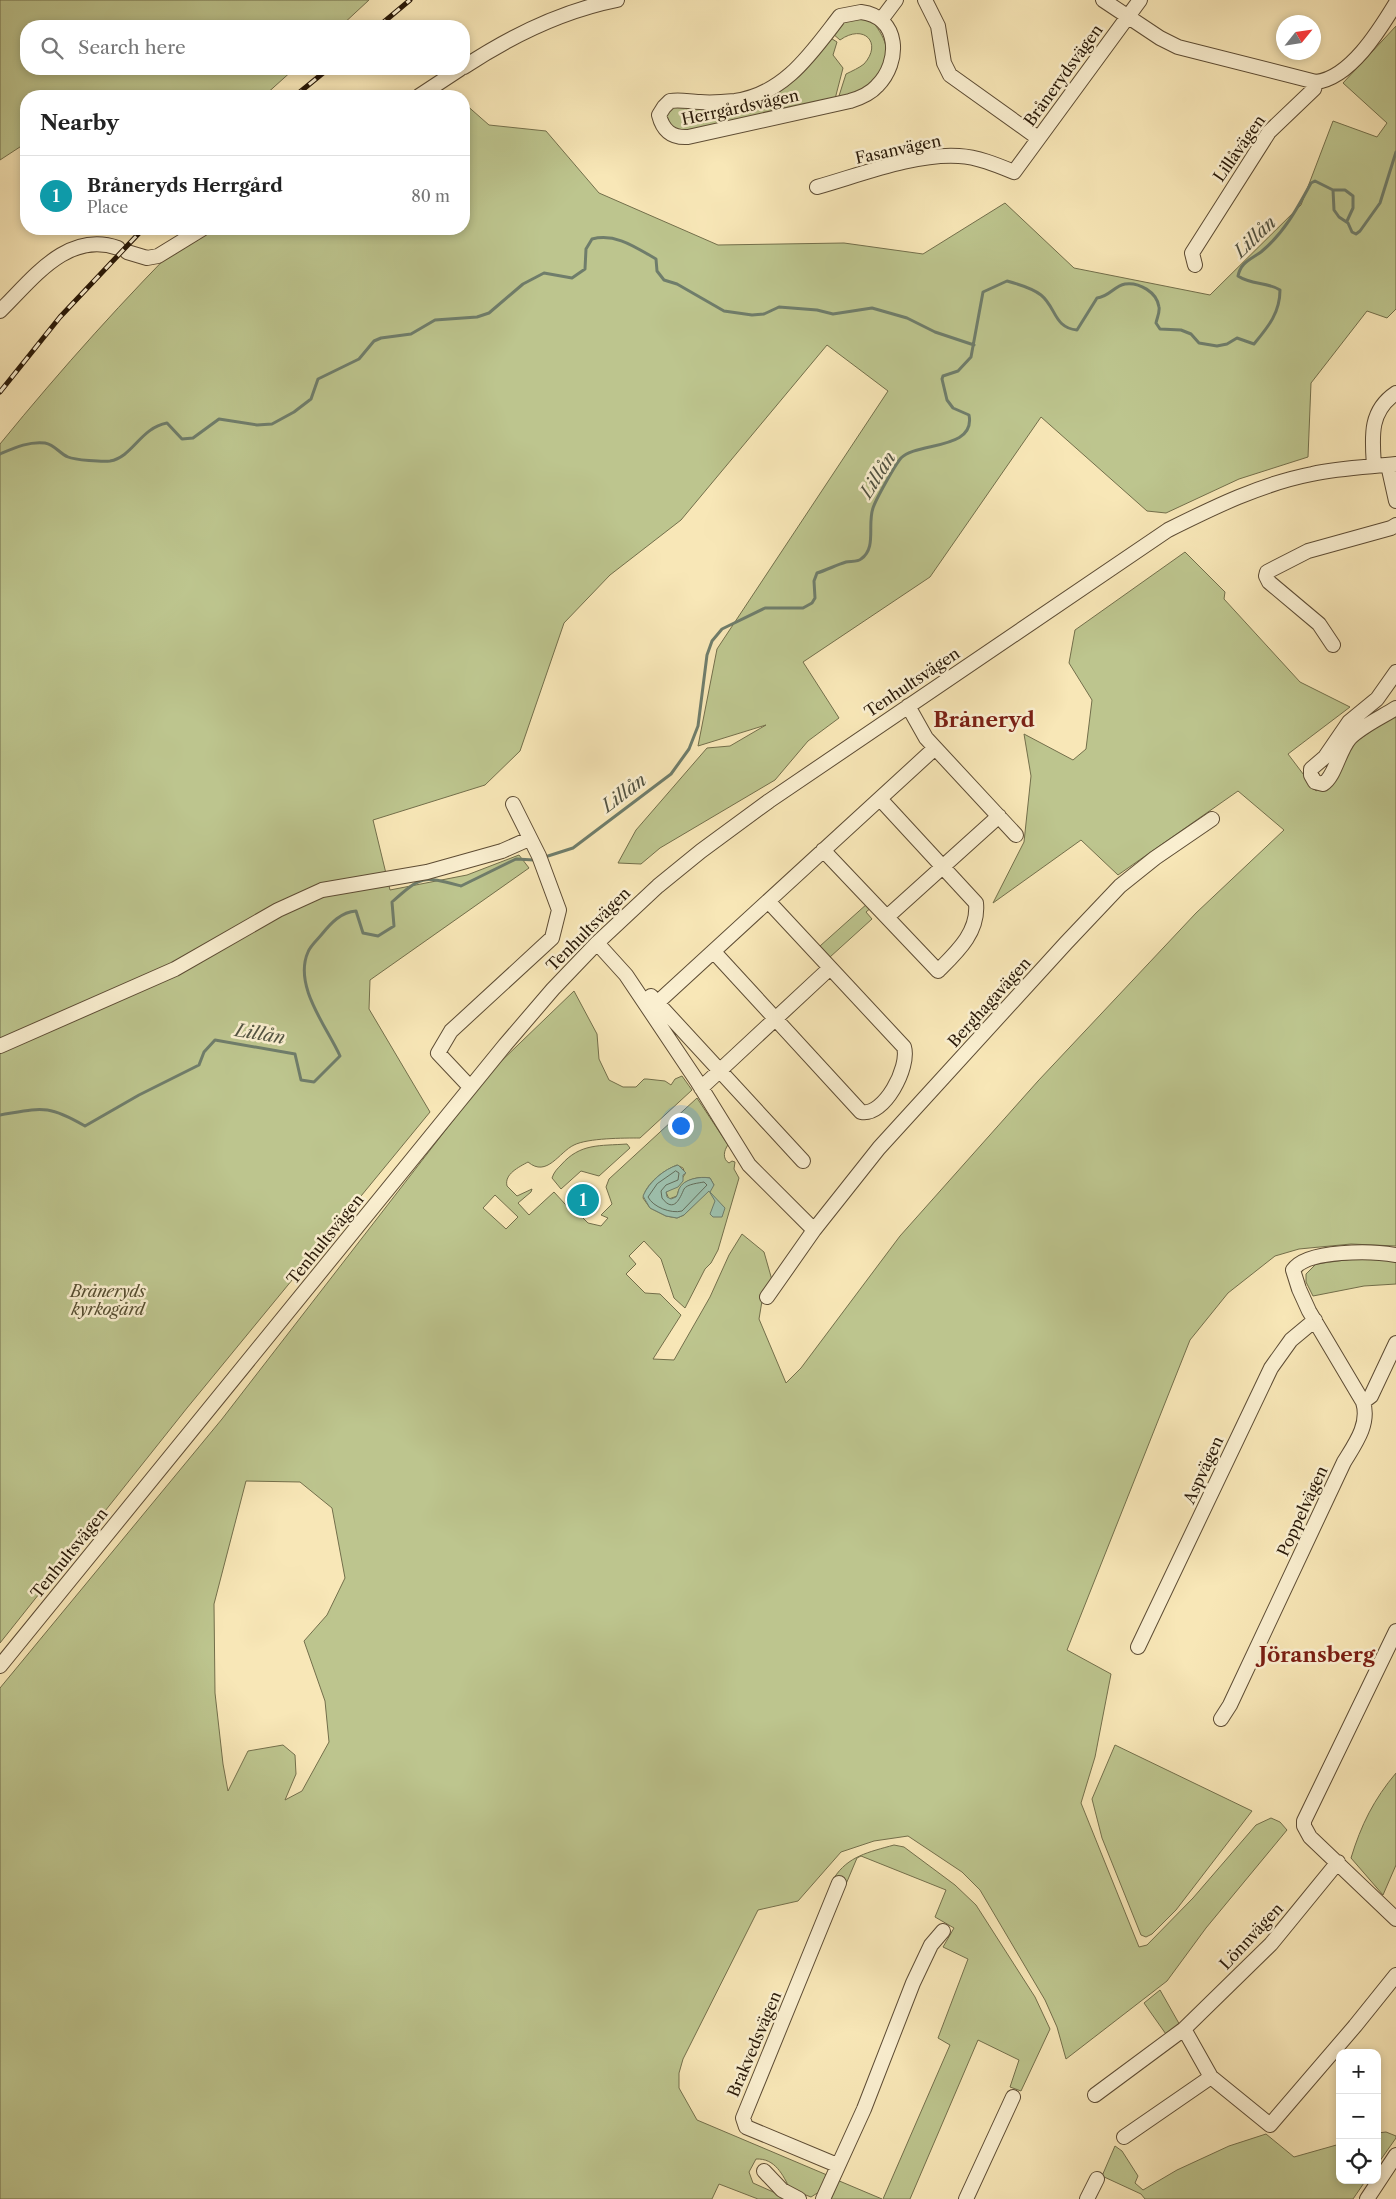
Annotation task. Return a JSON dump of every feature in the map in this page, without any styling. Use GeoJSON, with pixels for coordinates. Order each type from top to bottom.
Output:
{"type":"FeatureCollection","features":[{"type":"Feature","properties":{"kind":"street"},"geometry":{"type":"LineString","coordinates":[[470,64],[535,27],[590,6],[617,0]]}},
{"type":"Feature","properties":{"kind":"street"},"geometry":{"type":"LineString","coordinates":[[880,20],[896,0]]}},
{"type":"Feature","properties":{"kind":"street"},"geometry":{"type":"LineString","coordinates":[[925,0],[938,26],[944,63],[950,75],[1038,138]]}},
{"type":"Feature","properties":{"kind":"street"},"geometry":{"type":"LineString","coordinates":[[1103,0],[1160,38],[1178,47],[1316,82],[1328,81],[1348,65],[1364,49],[1392,9]]}},
{"type":"Feature","properties":{"kind":"street","name":"Brånerydsvägen"},"geometry":{"type":"LineString","coordinates":[[1014,172],[1140,0]]}},
{"type":"Feature","properties":{"kind":"street","name":"Herrgårdsvägen"},"geometry":{"type":"LineString","coordinates":[[861,12],[872,13],[880,20],[892,36],[894,43],[892,59],[883,80],[876,88],[859,98],[688,137],[678,138],[671,135],[661,123],[660,115],[670,101],[702,103],[735,101],[764,91],[783,81],[803,63],[840,16],[861,12]]}},
{"type":"Feature","properties":{"kind":"street"},"geometry":{"type":"LineString","coordinates":[[428,90],[451,75]]}},
{"type":"Feature","properties":{"kind":"street","name":"Lillåvägen"},"geometry":{"type":"LineString","coordinates":[[1195,265],[1192,253],[1255,153],[1269,132],[1314,89],[1316,82]]}},
{"type":"Feature","properties":{"kind":"street","name":"Fasanvägen"},"geometry":{"type":"LineString","coordinates":[[817,187],[898,164],[946,156],[961,156],[988,162],[1014,172]]}},
{"type":"Feature","properties":{"kind":"street"},"geometry":{"type":"LineString","coordinates":[[0,311],[59,255],[89,244],[106,244],[147,258],[158,256],[192,235]]}},
{"type":"Feature","properties":{"kind":"street"},"geometry":{"type":"LineString","coordinates":[[1396,393],[1384,403],[1374,418],[1372,432],[1386,465],[1396,501]]}},
{"type":"Feature","properties":{"kind":"street","name":"Tenhultsvägen"},"geometry":{"type":"LineString","coordinates":[[0,1666],[470,1088],[553,989],[597,943],[658,886],[700,851],[769,801],[1175,526],[1218,506],[1277,483],[1313,474],[1386,465]]}},
{"type":"Feature","properties":{"kind":"street"},"geometry":{"type":"LineString","coordinates":[[1333,645],[1319,624],[1269,582],[1266,576],[1267,572],[1308,551],[1396,525]]}},
{"type":"Feature","properties":{"kind":"street"},"geometry":{"type":"LineString","coordinates":[[1396,672],[1377,699],[1349,722],[1325,757],[1311,769],[1315,782],[1323,784],[1328,780],[1339,754],[1351,737],[1396,708]]}},
{"type":"Feature","properties":{"kind":"street"},"geometry":{"type":"LineString","coordinates":[[908,706],[925,736],[935,748],[1016,835]]}},
{"type":"Feature","properties":{"kind":"street"},"geometry":{"type":"LineString","coordinates":[[657,1003],[823,850],[881,800],[935,748]]}},
{"type":"Feature","properties":{"kind":"street"},"geometry":{"type":"LineString","coordinates":[[823,850],[938,971],[962,948],[967,939],[975,917],[975,901],[881,800]]}},
{"type":"Feature","properties":{"kind":"street"},"geometry":{"type":"LineString","coordinates":[[470,1088],[438,1053],[451,1031],[552,938],[559,910],[539,856],[512,804]]}},
{"type":"Feature","properties":{"kind":"street"},"geometry":{"type":"LineString","coordinates":[[887,917],[999,816]]}},
{"type":"Feature","properties":{"kind":"street","name":"Berghagavägen"},"geometry":{"type":"LineString","coordinates":[[767,1297],[814,1230],[879,1148],[1113,893],[1155,858],[1212,819]]}},
{"type":"Feature","properties":{"kind":"street"},"geometry":{"type":"LineString","coordinates":[[0,1046],[175,969],[278,910],[322,890],[427,872],[502,851],[529,839]]}},
{"type":"Feature","properties":{"kind":"street"},"geometry":{"type":"LineString","coordinates":[[714,952],[861,1112],[874,1110],[887,1097],[900,1077],[905,1062],[905,1049],[768,901]]}},
{"type":"Feature","properties":{"kind":"street"},"geometry":{"type":"LineString","coordinates":[[597,943],[626,975],[701,1088],[749,1165],[814,1230]]}},
{"type":"Feature","properties":{"kind":"street"},"geometry":{"type":"LineString","coordinates":[[701,1088],[830,968]]}},
{"type":"Feature","properties":{"kind":"street"},"geometry":{"type":"LineString","coordinates":[[626,975],[642,986],[803,1161]]}},
{"type":"Feature","properties":{"kind":"street"},"geometry":{"type":"LineString","coordinates":[[1396,1255],[1346,1253],[1315,1258],[1296,1265],[1293,1270],[1294,1278],[1315,1320],[1364,1402],[1371,1396],[1396,1343]]}},
{"type":"Feature","properties":{"kind":"street","name":"Aspvägen"},"geometry":{"type":"LineString","coordinates":[[1138,1647],[1271,1368],[1291,1340],[1315,1320]]}},
{"type":"Feature","properties":{"kind":"street","name":"Poppelvägen"},"geometry":{"type":"LineString","coordinates":[[1221,1719],[1230,1705],[1344,1462],[1358,1438],[1366,1412],[1364,1402]]}},
{"type":"Feature","properties":{"kind":"street"},"geometry":{"type":"LineString","coordinates":[[1396,1631],[1304,1821],[1307,1832],[1396,1919]]}},
{"type":"Feature","properties":{"kind":"street","name":"Lönnvägen"},"geometry":{"type":"LineString","coordinates":[[1095,2095],[1184,2030],[1271,1944],[1338,1862]]}},
{"type":"Feature","properties":{"kind":"street","name":"Brakvedsvägen"},"geometry":{"type":"LineString","coordinates":[[838,2165],[746,2127],[743,2118],[839,1883]]}},
{"type":"Feature","properties":{"kind":"street"},"geometry":{"type":"LineString","coordinates":[[823,2199],[864,2109],[913,1983],[931,1944],[943,1931]]}},
{"type":"Feature","properties":{"kind":"street"},"geometry":{"type":"LineString","coordinates":[[1184,2030],[1212,2077],[1270,2125],[1396,1975]]}},
{"type":"Feature","properties":{"kind":"street"},"geometry":{"type":"LineString","coordinates":[[1124,2137],[1212,2077]]}},
{"type":"Feature","properties":{"kind":"street"},"geometry":{"type":"LineString","coordinates":[[966,2199],[1013,2097]]}},
{"type":"Feature","properties":{"kind":"street"},"geometry":{"type":"LineString","coordinates":[[1367,2199],[1396,2157]]}},
{"type":"Feature","properties":{"kind":"street"},"geometry":{"type":"LineString","coordinates":[[764,2171],[782,2190],[799,2199]]}},
{"type":"Feature","properties":{"kind":"street"},"geometry":{"type":"LineString","coordinates":[[1087,2199],[1097,2179]]}},
{"type":"Feature","properties":{"kind":"green space"},"geometry":{"type":"Polygon","coordinates":[[[0,0],[369,0],[347,20],[20,20],[20,75],[287,75],[271,90],[20,90],[20,147],[0,160],[0,0]]]}},
{"type":"Feature","properties":{"kind":"green space"},"geometry":{"type":"Polygon","coordinates":[[[850,17],[872,21],[882,35],[887,60],[883,70],[865,88],[838,99],[846,74],[864,64],[872,49],[868,38],[863,35],[849,35],[840,40],[832,33],[850,17]]]}},
{"type":"Feature","properties":{"kind":"green space","name":"Bråneryds kyrkogård"},"geometry":{"type":"Polygon","coordinates":[[[1396,26],[1396,309],[1387,318],[1367,311],[1311,383],[1308,457],[1239,479],[1166,513],[1147,511],[1041,417],[930,577],[803,662],[839,718],[808,741],[775,780],[660,848],[641,864],[618,863],[636,830],[707,748],[730,746],[766,725],[698,746],[717,649],[888,391],[827,345],[681,520],[610,575],[564,623],[520,751],[485,785],[373,820],[390,890],[467,875],[519,855],[529,868],[370,980],[369,1009],[430,1112],[187,1408],[0,1643],[0,444],[47,388],[94,334],[188,235],[470,235],[470,108],[489,125],[546,131],[599,193],[718,245],[844,243],[923,254],[1005,203],[1074,268],[1210,295],[1301,205],[1333,121],[1377,137],[1387,123],[1343,83],[1396,26]]]}},
{"type":"Feature","properties":{"kind":"green space"},"geometry":{"type":"Polygon","coordinates":[[[829,37],[837,42],[833,55],[843,68],[835,99],[679,135],[664,120],[670,107],[762,97],[829,37]]]}},
{"type":"Feature","properties":{"kind":"green space"},"geometry":{"type":"Polygon","coordinates":[[[1185,552],[1225,592],[1224,599],[1300,682],[1350,707],[1288,754],[1316,791],[1337,775],[1354,743],[1396,714],[1396,1246],[1351,1244],[1299,1249],[1275,1256],[1228,1293],[1190,1340],[1067,1650],[1111,1674],[1095,1757],[1081,1803],[1139,1947],[1147,1945],[1193,1898],[1256,1825],[1271,1818],[1280,1822],[1287,1830],[1206,1928],[1167,1981],[1066,2059],[1057,2027],[1045,2000],[980,1890],[962,1872],[908,1836],[874,1841],[841,1852],[798,1901],[758,1910],[683,2059],[679,2073],[679,2088],[697,2120],[827,2175],[819,2192],[811,2197],[790,2189],[778,2168],[773,2164],[763,2159],[756,2159],[749,2172],[753,2183],[789,2199],[758,2199],[719,2184],[712,2199],[0,2199],[0,1688],[222,1419],[492,1070],[574,991],[597,1034],[599,1059],[609,1080],[623,1087],[636,1087],[644,1079],[665,1081],[671,1085],[675,1079],[682,1076],[692,1090],[640,1138],[606,1139],[574,1145],[547,1165],[541,1167],[528,1162],[520,1166],[510,1174],[507,1186],[517,1196],[532,1189],[518,1203],[529,1215],[554,1192],[576,1216],[582,1217],[588,1223],[601,1226],[608,1218],[601,1215],[612,1204],[606,1187],[609,1179],[697,1098],[728,1145],[725,1149],[725,1159],[729,1163],[735,1162],[734,1169],[739,1178],[718,1250],[711,1263],[705,1269],[685,1308],[674,1298],[661,1259],[644,1241],[629,1256],[636,1264],[626,1274],[645,1293],[660,1294],[681,1315],[653,1359],[674,1360],[710,1297],[729,1255],[742,1234],[764,1252],[772,1280],[762,1301],[759,1319],[786,1383],[801,1368],[900,1236],[1038,1081],[1196,913],[1284,830],[1238,791],[1118,875],[1081,840],[993,903],[1024,842],[1031,776],[1024,734],[1073,760],[1086,749],[1092,700],[1069,663],[1075,630],[1185,552]],[[677,1165],[656,1178],[648,1187],[643,1198],[650,1208],[666,1216],[677,1218],[684,1215],[714,1185],[710,1178],[693,1179],[682,1185],[677,1196],[669,1199],[666,1192],[677,1186],[685,1174],[683,1168],[677,1165]],[[495,1195],[483,1208],[506,1229],[518,1217],[495,1195]],[[246,1481],[214,1604],[215,1693],[228,1791],[248,1751],[283,1745],[295,1755],[296,1774],[285,1800],[302,1791],[329,1742],[325,1701],[304,1641],[327,1615],[345,1578],[332,1508],[300,1482],[246,1481]]]}},
{"type":"Feature","properties":{"kind":"green space"},"geometry":{"type":"Polygon","coordinates":[[[868,903],[872,907],[866,912],[872,919],[830,957],[820,946],[868,903]]]}},
{"type":"Feature","properties":{"kind":"green space"},"geometry":{"type":"Polygon","coordinates":[[[627,1144],[630,1148],[599,1176],[581,1171],[561,1189],[552,1178],[557,1169],[568,1158],[583,1149],[627,1144]]]}},
{"type":"Feature","properties":{"kind":"green space"},"geometry":{"type":"Polygon","coordinates":[[[1360,1258],[1396,1261],[1396,1284],[1364,1286],[1313,1296],[1306,1282],[1306,1274],[1316,1264],[1360,1258]]]}},
{"type":"Feature","properties":{"kind":"green space"},"geometry":{"type":"Polygon","coordinates":[[[1115,1745],[1252,1811],[1176,1910],[1152,1934],[1146,1937],[1141,1935],[1102,1838],[1092,1799],[1115,1745]]]}},
{"type":"Feature","properties":{"kind":"green space"},"geometry":{"type":"Polygon","coordinates":[[[1396,1773],[1396,1865],[1383,1895],[1351,1858],[1369,1813],[1396,1773]]]}},
{"type":"Feature","properties":{"kind":"green space"},"geometry":{"type":"Polygon","coordinates":[[[894,1845],[904,1847],[955,1885],[976,1905],[1035,1997],[1050,2029],[1021,2091],[1010,2087],[1019,2060],[978,2040],[910,2199],[883,2199],[950,2045],[938,2038],[968,1959],[943,1947],[954,1928],[935,1917],[946,1890],[861,1856],[857,1858],[846,1884],[834,1878],[846,1865],[860,1856],[894,1845]]]}},
{"type":"Feature","properties":{"kind":"green space"},"geometry":{"type":"Polygon","coordinates":[[[1160,1990],[1181,2027],[1168,2037],[1144,2003],[1160,1990]]]}},
{"type":"Feature","properties":{"kind":"green space"},"geometry":{"type":"Polygon","coordinates":[[[1386,2132],[1396,2136],[1396,2138],[1381,2159],[1381,2139],[1381,2133],[1386,2132]]]}},
{"type":"Feature","properties":{"kind":"green space"},"geometry":{"type":"Polygon","coordinates":[[[1266,2134],[1294,2157],[1336,2145],[1336,2184],[1363,2184],[1353,2199],[1145,2199],[1141,2194],[1102,2176],[1115,2146],[1122,2151],[1138,2176],[1135,2183],[1143,2190],[1177,2170],[1229,2146],[1266,2134]]]}},
{"type":"Feature","properties":{"kind":"green space"},"geometry":{"type":"Polygon","coordinates":[[[837,2180],[882,2199],[831,2199],[837,2180]]]}},
{"type":"Feature","properties":{"kind":"water"},"geometry":{"type":"Polygon","coordinates":[[[678,1165],[686,1173],[683,1175],[683,1181],[678,1187],[666,1192],[667,1197],[671,1199],[676,1197],[681,1186],[688,1181],[702,1177],[710,1178],[714,1185],[710,1192],[725,1208],[722,1217],[713,1217],[710,1214],[715,1201],[709,1191],[684,1215],[677,1218],[666,1216],[650,1208],[643,1196],[646,1191],[662,1173],[678,1165]]]}},
{"type":"Feature","properties":{"kind":"waterway","name":"Lillån"},"geometry":{"type":"LineString","coordinates":[[548,856],[573,848],[671,774],[689,749],[698,726],[707,655],[712,641],[722,629],[765,608],[803,608],[812,603],[815,598],[814,581],[817,573],[846,562],[860,560],[866,554],[870,543],[873,508],[901,458],[919,449],[955,440],[964,434],[969,426],[969,415],[953,408],[947,400],[942,379],[943,376],[958,371],[971,357],[983,292],[1007,281],[1029,288],[1046,300],[1059,321],[1069,328],[1077,330],[1097,298],[1105,296],[1121,285],[1136,285],[1146,289],[1158,302],[1159,311],[1156,323],[1160,329],[1181,330],[1191,334],[1199,343],[1217,346],[1227,344],[1237,338],[1254,344],[1275,313],[1280,290],[1243,279],[1238,276],[1241,267],[1277,237],[1311,183],[1315,181],[1333,190],[1334,210],[1339,217],[1348,223],[1352,232],[1356,234],[1380,203],[1396,152]]}},
{"type":"Feature","properties":{"kind":"waterway"},"geometry":{"type":"LineString","coordinates":[[1333,190],[1345,190],[1353,196],[1353,208],[1347,221]]}},
{"type":"Feature","properties":{"kind":"waterway"},"geometry":{"type":"LineString","coordinates":[[0,454],[27,444],[45,443],[52,445],[72,458],[89,461],[110,461],[125,454],[150,430],[167,423],[182,439],[193,438],[219,419],[257,425],[272,424],[294,412],[311,399],[318,379],[359,359],[374,341],[381,338],[411,334],[435,320],[477,317],[489,313],[523,284],[544,273],[572,278],[585,269],[586,249],[592,239],[609,238],[625,242],[641,250],[656,259],[657,271],[664,280],[677,284],[724,311],[752,315],[764,314],[779,307],[817,310],[833,314],[872,308],[907,318],[935,332],[974,345]]}},
{"type":"Feature","properties":{"kind":"waterway","name":"Lillån"},"geometry":{"type":"LineString","coordinates":[[0,1115],[35,1110],[52,1111],[85,1126],[139,1095],[199,1065],[204,1052],[215,1040],[295,1054],[301,1080],[314,1082],[340,1056],[314,1006],[305,979],[305,965],[309,950],[329,926],[346,913],[356,911],[363,933],[378,936],[394,926],[392,902],[417,882],[438,880],[461,886],[516,859],[534,860]]}},
{"type":"Feature","properties":{"kind":"railway"},"geometry":{"type":"LineString","coordinates":[[386,20],[410,0]]}},
{"type":"Feature","properties":{"kind":"railway"},"geometry":{"type":"LineString","coordinates":[[302,90],[321,75]]}},
{"type":"Feature","properties":{"kind":"railway"},"geometry":{"type":"LineString","coordinates":[[0,392],[60,317],[137,235]]}},
{"type":"Feature","properties":{"kind":"place","name":"Bråneryds Herrgård"},"geometry":{"type":"Point","coordinates":[583,1200]}},
{"type":"Feature","properties":{"kind":"district","name":"Bråneryd"},"geometry":{"type":"Point","coordinates":[984,720]}},
{"type":"Feature","properties":{"kind":"district","name":"Jöransberg"},"geometry":{"type":"Point","coordinates":[1317,1655]}}]}
